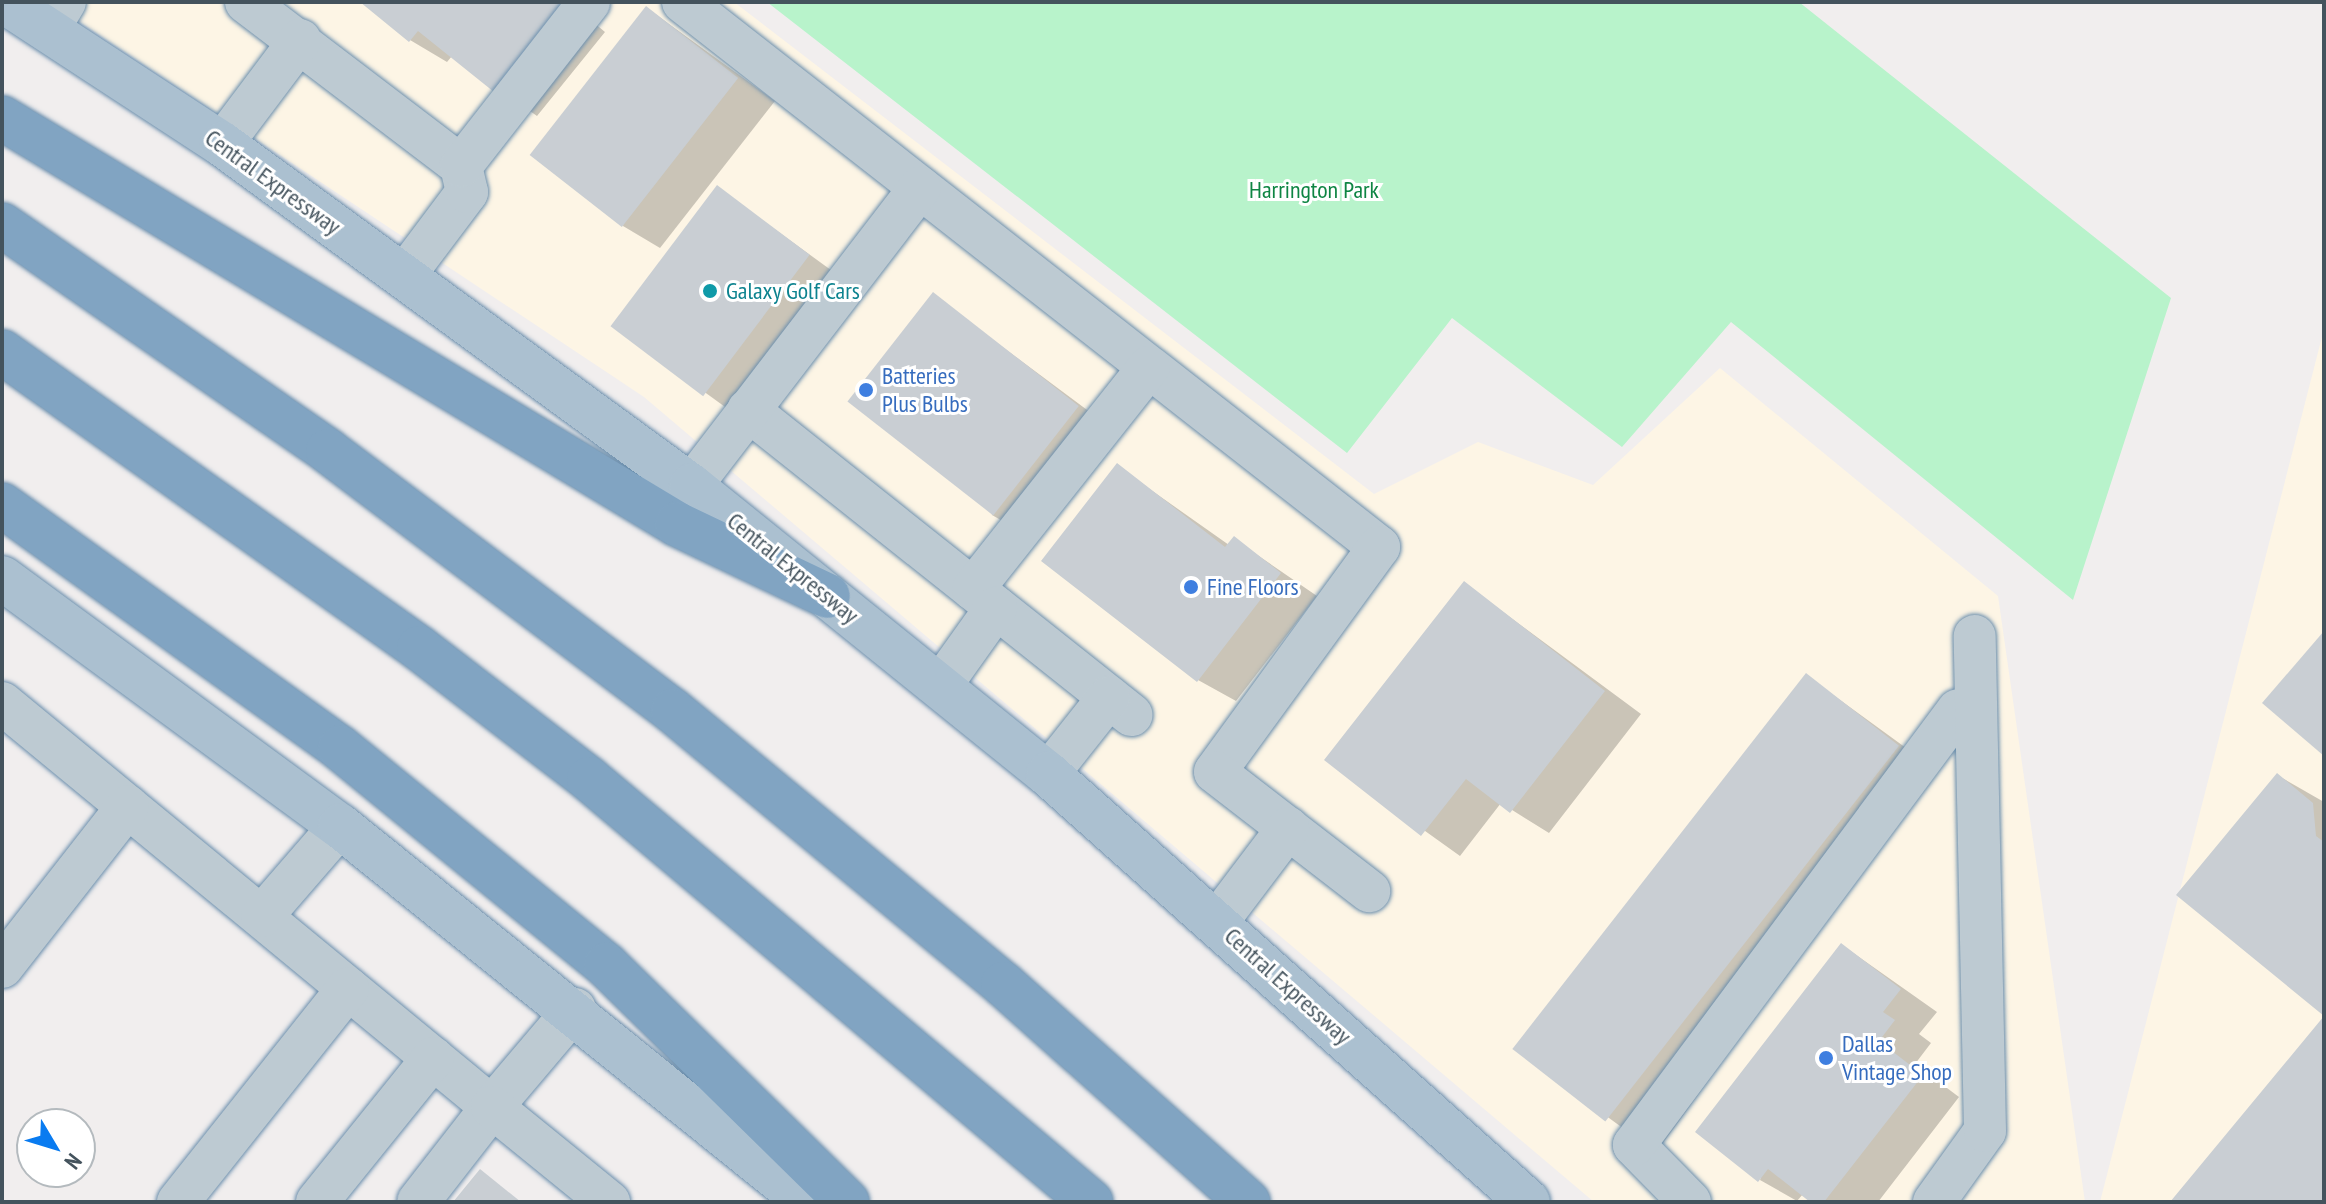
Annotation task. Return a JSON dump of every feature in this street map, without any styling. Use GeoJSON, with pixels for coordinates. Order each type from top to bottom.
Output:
{"type":"FeatureCollection","features":[{"type":"Feature","properties":{"kind":"highway"},"geometry":{"type":"LineString","coordinates":[[2,118],[677,524],[828,596]]}},
{"type":"Feature","properties":{"kind":"highway"},"geometry":{"type":"LineString","coordinates":[[2,225],[341,460],[662,702],[1003,984],[1248,1202]]}},
{"type":"Feature","properties":{"kind":"highway"},"geometry":{"type":"LineString","coordinates":[[2,352],[345,594],[589,779],[1091,1202]]}},
{"type":"Feature","properties":{"kind":"highway"},"geometry":{"type":"LineString","coordinates":[[2,505],[340,748],[606,965],[847,1202]]}},
{"type":"Feature","properties":{"kind":"main road","name":"Central Expressway"},"geometry":{"type":"LineString","coordinates":[[5,2],[56,16],[222,144],[691,486],[1048,774],[1528,1202]]}},
{"type":"Feature","properties":{"kind":"main road"},"geometry":{"type":"LineString","coordinates":[[2,578],[340,826],[575,1009],[807,1202]]}},
{"type":"Feature","properties":{"kind":"lane"},"geometry":{"type":"LineString","coordinates":[[246,2],[300,40],[461,166],[467,192],[404,276]]}},
{"type":"Feature","properties":{"kind":"lane"},"geometry":{"type":"LineString","coordinates":[[461,166],[589,2]]}},
{"type":"Feature","properties":{"kind":"lane"},"geometry":{"type":"LineString","coordinates":[[683,2],[1379,547],[1215,772],[1369,891]]}},
{"type":"Feature","properties":{"kind":"lane"},"geometry":{"type":"LineString","coordinates":[[222,144],[300,40]]}},
{"type":"Feature","properties":{"kind":"lane"},"geometry":{"type":"LineString","coordinates":[[691,486],[920,188]]}},
{"type":"Feature","properties":{"kind":"lane"},"geometry":{"type":"LineString","coordinates":[[941,685],[985,598],[1149,367]]}},
{"type":"Feature","properties":{"kind":"lane"},"geometry":{"type":"LineString","coordinates":[[748,410],[1120,706],[1048,774]]}},
{"type":"Feature","properties":{"kind":"lane"},"geometry":{"type":"LineString","coordinates":[[1934,1202],[1985,1131],[1975,636]]}},
{"type":"Feature","properties":{"kind":"lane"},"geometry":{"type":"LineString","coordinates":[[2,703],[609,1202]]}},
{"type":"Feature","properties":{"kind":"lane"},"geometry":{"type":"LineString","coordinates":[[1690,1202],[1634,1145],[1958,710]]}},
{"type":"Feature","properties":{"kind":"lane"},"geometry":{"type":"LineString","coordinates":[[2,967],[128,806]]}},
{"type":"Feature","properties":{"kind":"lane"},"geometry":{"type":"LineString","coordinates":[[262,916],[340,826]]}},
{"type":"Feature","properties":{"kind":"lane"},"geometry":{"type":"LineString","coordinates":[[1217,922],[1288,828]]}},
{"type":"Feature","properties":{"kind":"lane"},"geometry":{"type":"LineString","coordinates":[[178,1202],[348,988]]}},
{"type":"Feature","properties":{"kind":"lane"},"geometry":{"type":"LineString","coordinates":[[418,1202],[492,1107],[575,1009]]}},
{"type":"Feature","properties":{"kind":"lane"},"geometry":{"type":"LineString","coordinates":[[317,1202],[433,1058]]}},
{"type":"Feature","properties":{"kind":"shaded area"},"geometry":{"type":"Polygon","coordinates":[[[50,2],[734,2],[1374,494],[1478,442],[1593,485],[1720,368],[1998,596],[2085,1202],[1594,1202],[644,397],[50,2]]]}},
{"type":"Feature","properties":{"kind":"shaded area"},"geometry":{"type":"Polygon","coordinates":[[[2324,329],[2324,1202],[2100,1202],[2324,329]]]}},
{"type":"Feature","properties":{"kind":"green space","name":"Harrington Park"},"geometry":{"type":"Polygon","coordinates":[[[767,2],[1799,2],[2171,298],[2073,600],[1731,322],[1622,447],[1452,318],[1347,453],[767,2]]]}},
{"type":"Feature","properties":{"kind":"building"},"geometry":{"type":"Polygon","coordinates":[[[360,2],[561,2],[569,9],[499,96],[418,31],[409,42],[360,2]]]}},
{"type":"Feature","properties":{"kind":"building"},"geometry":{"type":"Polygon","coordinates":[[[646,6],[738,78],[622,227],[530,155],[646,6]]]}},
{"type":"Feature","properties":{"kind":"building","name":"Galaxy Golf Cars"},"geometry":{"type":"Polygon","coordinates":[[[717,185],[810,255],[703,396],[610,326],[717,185]]]}},
{"type":"Feature","properties":{"kind":"building"},"geometry":{"type":"Polygon","coordinates":[[[933,292],[1079,406],[993,515],[847,402],[933,292]]]}},
{"type":"Feature","properties":{"kind":"building"},"geometry":{"type":"Polygon","coordinates":[[[1117,463],[1225,547],[1234,536],[1281,573],[1197,682],[1041,561],[1117,463]]]}},
{"type":"Feature","properties":{"kind":"building"},"geometry":{"type":"Polygon","coordinates":[[[1464,581],[1605,691],[1510,813],[1466,779],[1421,836],[1324,760],[1464,581]]]}},
{"type":"Feature","properties":{"kind":"building"},"geometry":{"type":"Polygon","coordinates":[[[2324,631],[2324,756],[2262,703],[2324,631]]]}},
{"type":"Feature","properties":{"kind":"building"},"geometry":{"type":"Polygon","coordinates":[[[1806,673],[1899,746],[1605,1122],[1512,1049],[1806,673]]]}},
{"type":"Feature","properties":{"kind":"building"},"geometry":{"type":"Polygon","coordinates":[[[2277,773],[2313,803],[2316,836],[2324,842],[2324,1016],[2176,895],[2277,773]]]}},
{"type":"Feature","properties":{"kind":"building","name":"Dallas Vintage Shop"},"geometry":{"type":"Polygon","coordinates":[[[1841,943],[1901,989],[1883,1012],[1895,1020],[1879,1041],[1923,1075],[1824,1202],[1810,1202],[1768,1169],[1758,1182],[1695,1132],[1841,943]]]}},
{"type":"Feature","properties":{"kind":"building"},"geometry":{"type":"Polygon","coordinates":[[[2324,1016],[2324,1202],[2170,1202],[2324,1016]]]}},
{"type":"Feature","properties":{"kind":"building"},"geometry":{"type":"Polygon","coordinates":[[[480,1169],[521,1202],[453,1202],[480,1169]]]}},
{"type":"Feature","properties":{"kind":"place","name":"Galaxy Golf Cars"},"geometry":{"type":"Point","coordinates":[710,291]}},
{"type":"Feature","properties":{"kind":"place","name":"Batteries Plus Bulbs"},"geometry":{"type":"Point","coordinates":[866,390]}},
{"type":"Feature","properties":{"kind":"place","name":"Fine Floors"},"geometry":{"type":"Point","coordinates":[1191,587]}},
{"type":"Feature","properties":{"kind":"place","name":"Dallas Vintage Shop"},"geometry":{"type":"Point","coordinates":[1826,1058]}}]}
